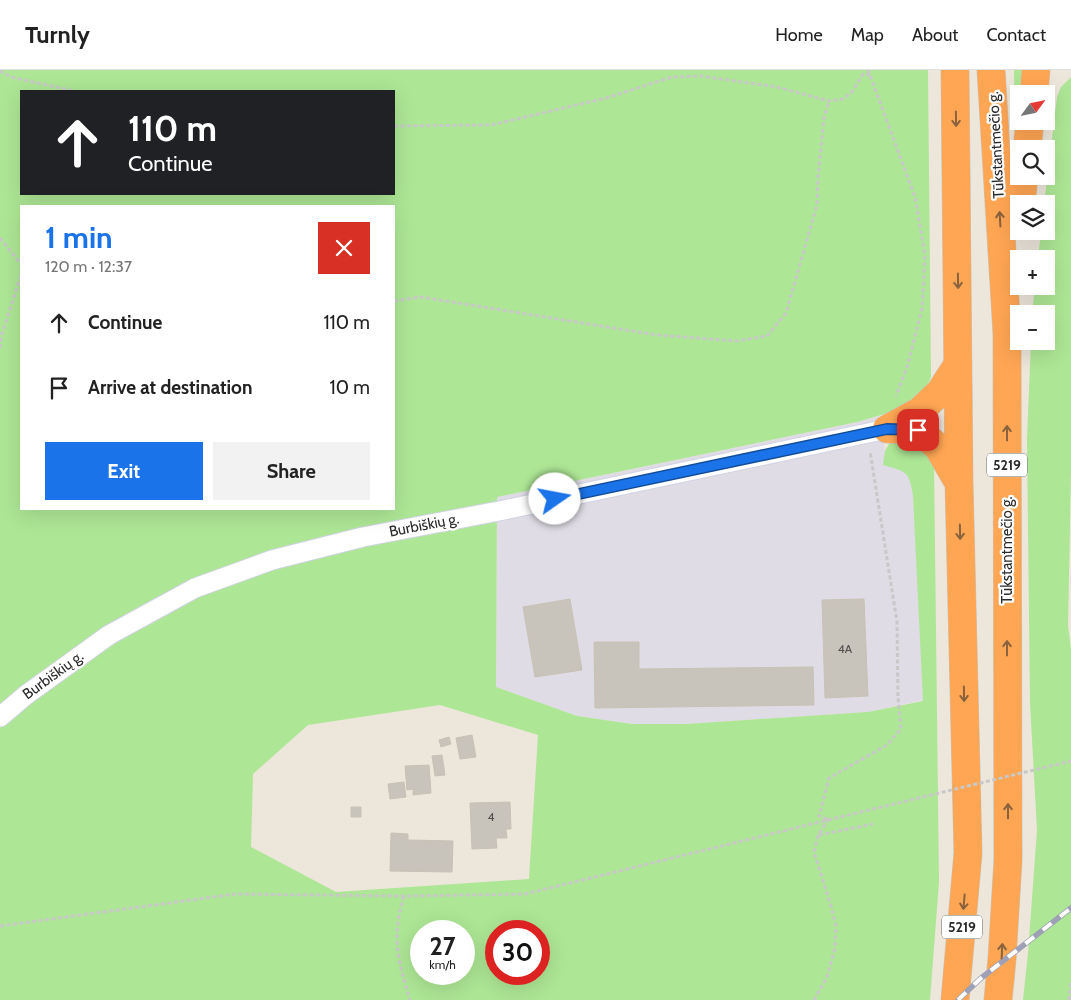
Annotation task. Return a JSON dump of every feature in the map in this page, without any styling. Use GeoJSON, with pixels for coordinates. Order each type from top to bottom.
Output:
{"type":"FeatureCollection","features":[{"type":"Feature","properties":{"kind":"highway","name":"5219"},"geometry":{"type":"LineString","coordinates":[[955,70],[959,483],[968,853],[956,1000]]}},
{"type":"Feature","properties":{"kind":"highway","name":"Tūkstantmečio g."},"geometry":{"type":"LineString","coordinates":[[991,70],[1007,333],[1008,860],[998,1000]]}},
{"type":"Feature","properties":{"kind":"highway"},"geometry":{"type":"LineString","coordinates":[[1035,85],[1036,70]]}},
{"type":"Feature","properties":{"kind":"highway"},"geometry":{"type":"LineString","coordinates":[[1007,333],[1017,240]]}},
{"type":"Feature","properties":{"kind":"highway"},"geometry":{"type":"LineString","coordinates":[[877,431],[920,411],[940,392],[958,364]]}},
{"type":"Feature","properties":{"kind":"highway"},"geometry":{"type":"LineString","coordinates":[[877,431],[918,430],[938,447],[959,483]]}},
{"type":"Feature","properties":{"kind":"street","name":"Burbiškių g."},"geometry":{"type":"LineString","coordinates":[[0,717],[26,695],[109,635],[196,588],[272,560],[363,538],[877,431]]}},
{"type":"Feature","properties":{"kind":"path"},"geometry":{"type":"LineString","coordinates":[[828,820],[819,816],[829,778],[887,745],[901,729],[898,698],[897,622],[877,431],[894,402],[907,367],[922,309],[925,255],[915,197],[868,70]]}},
{"type":"Feature","properties":{"kind":"path"},"geometry":{"type":"LineString","coordinates":[[0,71],[11,77],[70,90]]}},
{"type":"Feature","properties":{"kind":"path"},"geometry":{"type":"LineString","coordinates":[[395,126],[491,125],[606,98],[672,77],[701,76],[777,87],[828,101],[842,99],[852,92],[863,74],[870,75]]}},
{"type":"Feature","properties":{"kind":"path"},"geometry":{"type":"LineString","coordinates":[[395,301],[421,297],[657,335],[737,341],[767,336],[786,313],[817,206],[824,118],[828,101]]}},
{"type":"Feature","properties":{"kind":"path"},"geometry":{"type":"LineString","coordinates":[[0,238],[20,263]]}},
{"type":"Feature","properties":{"kind":"path"},"geometry":{"type":"LineString","coordinates":[[0,348],[2,334],[20,278]]}},
{"type":"Feature","properties":{"kind":"path"},"geometry":{"type":"LineString","coordinates":[[0,926],[235,894],[404,896],[525,894],[1071,761]]}},
{"type":"Feature","properties":{"kind":"path"},"geometry":{"type":"LineString","coordinates":[[814,1000],[827,977],[835,948],[831,906],[814,852],[818,835],[828,820]]}},
{"type":"Feature","properties":{"kind":"path"},"geometry":{"type":"LineString","coordinates":[[818,835],[873,824]]}},
{"type":"Feature","properties":{"kind":"path"},"geometry":{"type":"LineString","coordinates":[[404,896],[398,913],[396,933],[399,963],[410,1000]]}},
{"type":"Feature","properties":{"kind":"path"},"geometry":{"type":"LineString","coordinates":[[1069,1000],[1071,982]]}},
{"type":"Feature","properties":{"kind":"shaded area"},"geometry":{"type":"Polygon","coordinates":[[[879,416],[885,451],[884,464],[904,471],[910,478],[913,496],[924,700],[868,712],[686,724],[632,724],[577,716],[496,687],[497,497],[879,416]]]}},
{"type":"Feature","properties":{"kind":"green space"},"geometry":{"type":"Polygon","coordinates":[[[0,70],[928,70],[931,377],[925,391],[902,409],[857,422],[497,497],[496,687],[577,716],[632,724],[686,724],[868,712],[923,701],[913,496],[906,474],[883,465],[885,451],[890,442],[915,436],[934,463],[939,882],[930,1000],[0,1000],[0,70]],[[440,705],[308,725],[253,774],[251,847],[336,892],[529,879],[538,735],[440,705]]]}},
{"type":"Feature","properties":{"kind":"green space"},"geometry":{"type":"Polygon","coordinates":[[[1014,70],[1025,70],[1023,85],[1014,85],[1014,70]]]}},
{"type":"Feature","properties":{"kind":"green space"},"geometry":{"type":"Polygon","coordinates":[[[1071,77],[1071,471],[1068,626],[1071,649],[1071,1000],[1023,1000],[1037,830],[1030,703],[1027,440],[1031,350],[1055,350],[1055,305],[1033,305],[1034,295],[1055,295],[1055,250],[1039,250],[1040,240],[1055,240],[1055,195],[1045,195],[1046,185],[1055,185],[1055,140],[1052,140],[1053,130],[1055,130],[1057,97],[1061,87],[1071,77]]]}},
{"type":"Feature","properties":{"kind":"building"},"geometry":{"type":"Polygon","coordinates":[[[570,599],[582,670],[535,677],[523,607],[570,599]]]}},
{"type":"Feature","properties":{"kind":"building"},"geometry":{"type":"Polygon","coordinates":[[[864,599],[868,696],[825,698],[822,600],[864,599]]]}},
{"type":"Feature","properties":{"kind":"building"},"geometry":{"type":"Polygon","coordinates":[[[594,642],[639,642],[639,669],[813,667],[814,705],[595,708],[594,642]]]}},
{"type":"Feature","properties":{"kind":"building"},"geometry":{"type":"Polygon","coordinates":[[[472,735],[476,757],[460,759],[456,738],[472,735]]]}},
{"type":"Feature","properties":{"kind":"building"},"geometry":{"type":"Polygon","coordinates":[[[449,737],[451,744],[441,747],[439,740],[449,737]]]}},
{"type":"Feature","properties":{"kind":"building"},"geometry":{"type":"Polygon","coordinates":[[[442,755],[445,775],[435,776],[432,756],[442,755]]]}},
{"type":"Feature","properties":{"kind":"building"},"geometry":{"type":"Polygon","coordinates":[[[429,765],[431,793],[413,795],[413,789],[407,790],[405,766],[429,765]]]}},
{"type":"Feature","properties":{"kind":"building"},"geometry":{"type":"Polygon","coordinates":[[[404,782],[406,797],[390,799],[388,784],[404,782]]]}},
{"type":"Feature","properties":{"kind":"building"},"geometry":{"type":"Polygon","coordinates":[[[510,802],[511,829],[506,829],[507,838],[496,838],[497,848],[472,849],[470,803],[510,802]]]}},
{"type":"Feature","properties":{"kind":"building"},"geometry":{"type":"Polygon","coordinates":[[[351,807],[361,807],[361,817],[351,817],[351,807]]]}},
{"type":"Feature","properties":{"kind":"building"},"geometry":{"type":"Polygon","coordinates":[[[391,833],[408,834],[408,840],[453,841],[452,872],[390,871],[391,833]]]}},
{"type":"Feature","properties":{"kind":"railway"},"geometry":{"type":"LineString","coordinates":[[958,1000],[980,979],[1071,908]]}},
{"type":"Feature","properties":{"kind":"route"},"geometry":{"type":"LineString","coordinates":[[555,499],[887,429],[918,430]]}}]}
